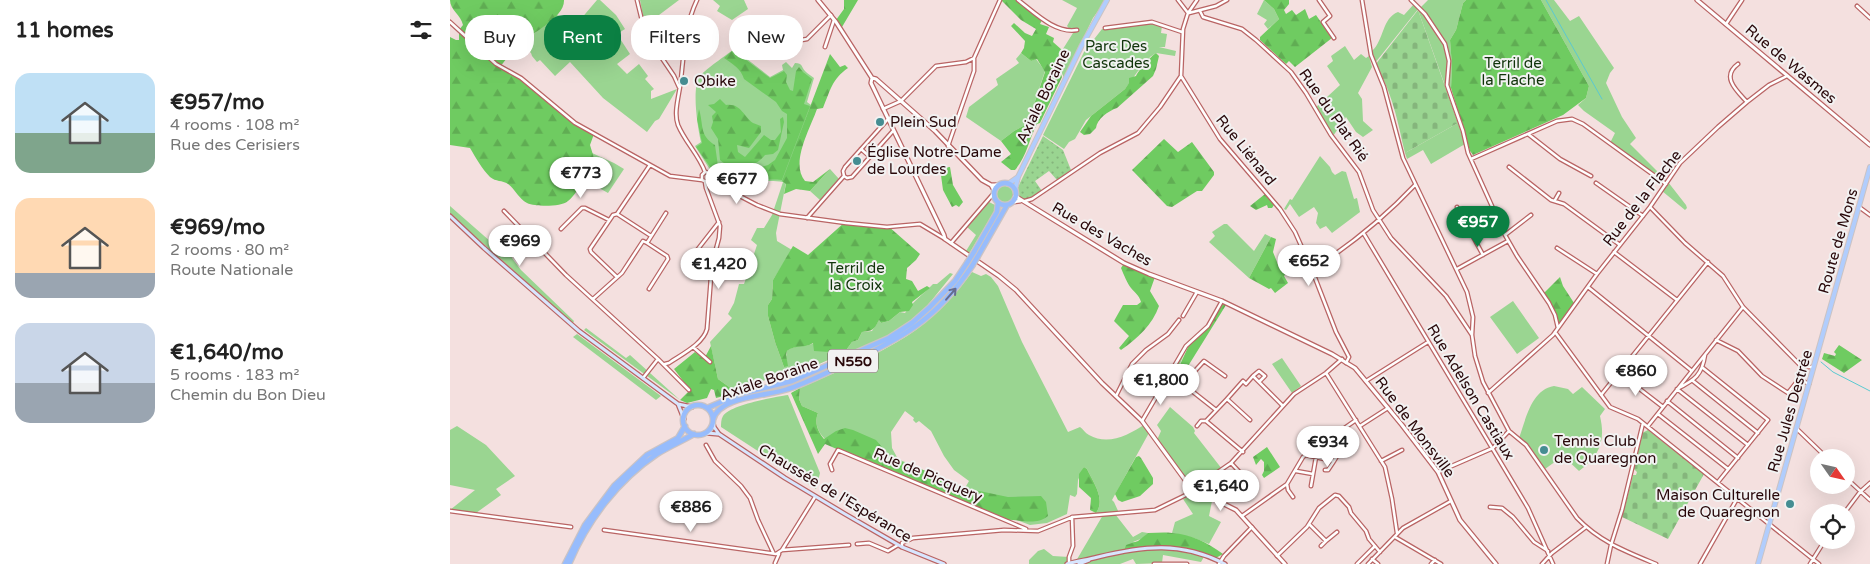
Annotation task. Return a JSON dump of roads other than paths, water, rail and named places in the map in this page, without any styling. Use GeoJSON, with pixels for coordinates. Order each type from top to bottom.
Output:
{"type":"FeatureCollection","features":[{"type":"Feature","properties":{"kind":"highway"},"geometry":{"type":"LineString","coordinates":[[994,192],[999,185],[1008,184],[1015,190]]}},
{"type":"Feature","properties":{"kind":"highway","name":"Axiale Boraine"},"geometry":{"type":"LineString","coordinates":[[713,422],[716,413],[722,407],[746,398],[795,386],[892,343],[911,331],[934,312],[958,286],[972,266],[1007,205],[1016,196],[1015,190]]}},
{"type":"Feature","properties":{"kind":"highway","name":"Axiale Boraine"},"geometry":{"type":"LineString","coordinates":[[707,408],[740,394],[792,381],[889,338],[912,323],[954,281],[974,252],[997,212],[994,192]]}},
{"type":"Feature","properties":{"kind":"highway"},"geometry":{"type":"LineString","coordinates":[[997,202],[1007,205]]}},
{"type":"Feature","properties":{"kind":"highway","name":"N550"},"geometry":{"type":"LineString","coordinates":[[692,407],[700,405],[707,408]]}},
{"type":"Feature","properties":{"kind":"highway"},"geometry":{"type":"LineString","coordinates":[[692,407],[687,411],[684,419],[685,426],[688,431],[694,434],[700,435],[707,432]]}},
{"type":"Feature","properties":{"kind":"highway"},"geometry":{"type":"LineString","coordinates":[[707,408],[712,414],[713,422]]}},
{"type":"Feature","properties":{"kind":"highway","name":"N550"},"geometry":{"type":"LineString","coordinates":[[707,432],[713,422]]}},
{"type":"Feature","properties":{"kind":"highway"},"geometry":{"type":"LineString","coordinates":[[566,564],[585,525],[614,486],[647,455],[678,438],[685,426]]}},
{"type":"Feature","properties":{"kind":"highway"},"geometry":{"type":"LineString","coordinates":[[569,564],[580,540],[619,487],[657,454],[694,434]]}},
{"type":"Feature","properties":{"kind":"main road","name":"Axiale Boraine"},"geometry":{"type":"LineString","coordinates":[[1015,190],[1018,176],[1081,47],[1107,0]]}},
{"type":"Feature","properties":{"kind":"main road","name":"Route de Mons"},"geometry":{"type":"LineString","coordinates":[[1827,321],[1870,167]]}},
{"type":"Feature","properties":{"kind":"main road","name":"Axiale Boraine"},"geometry":{"type":"LineString","coordinates":[[1008,184],[1018,176]]}},
{"type":"Feature","properties":{"kind":"main road"},"geometry":{"type":"LineString","coordinates":[[450,216],[579,331],[678,404],[692,407]]}},
{"type":"Feature","properties":{"kind":"main road","name":"Rue Jules Destrée"},"geometry":{"type":"LineString","coordinates":[[1758,564],[1827,321]]}},
{"type":"Feature","properties":{"kind":"main road"},"geometry":{"type":"LineString","coordinates":[[678,404],[684,419]]}},
{"type":"Feature","properties":{"kind":"main road"},"geometry":{"type":"LineString","coordinates":[[713,422],[719,434]]}},
{"type":"Feature","properties":{"kind":"main road"},"geometry":{"type":"LineString","coordinates":[[707,432],[719,434]]}},
{"type":"Feature","properties":{"kind":"main road","name":"Chaussée de l'Espérance"},"geometry":{"type":"LineString","coordinates":[[719,434],[815,497],[900,546],[944,564]]}},
{"type":"Feature","properties":{"kind":"main road"},"geometry":{"type":"LineString","coordinates":[[1068,564],[1137,548],[1167,547],[1190,550],[1225,564]]}},
{"type":"Feature","properties":{"kind":"main road"},"geometry":{"type":"LineString","coordinates":[[1079,564],[1094,558]]}},
{"type":"Feature","properties":{"kind":"street"},"geometry":{"type":"LineString","coordinates":[[637,0],[645,33],[674,76],[680,89]]}},
{"type":"Feature","properties":{"kind":"street"},"geometry":{"type":"LineString","coordinates":[[663,363],[670,363],[704,337],[708,325],[712,264],[719,238],[719,222],[702,175],[705,172],[703,165],[678,125],[677,114],[683,49],[697,0]]}},
{"type":"Feature","properties":{"kind":"street"},"geometry":{"type":"LineString","coordinates":[[818,0],[832,15],[872,78],[876,79],[901,101],[981,180],[991,185],[999,185]]}},
{"type":"Feature","properties":{"kind":"street"},"geometry":{"type":"LineString","coordinates":[[948,146],[974,71],[974,58],[1000,0]]}},
{"type":"Feature","properties":{"kind":"street"},"geometry":{"type":"LineString","coordinates":[[1018,0],[1049,23],[1072,31],[1077,30]]}},
{"type":"Feature","properties":{"kind":"street"},"geometry":{"type":"LineString","coordinates":[[1178,0],[1188,13]]}},
{"type":"Feature","properties":{"kind":"street"},"geometry":{"type":"LineString","coordinates":[[1012,202],[1032,199],[1100,152],[1138,133],[1160,107],[1181,76],[1182,32],[1188,13],[1197,0]]}},
{"type":"Feature","properties":{"kind":"street"},"geometry":{"type":"LineString","coordinates":[[1188,13],[1216,6],[1227,0]]}},
{"type":"Feature","properties":{"kind":"street"},"geometry":{"type":"LineString","coordinates":[[1319,0],[1330,16],[1323,22],[1334,38]]}},
{"type":"Feature","properties":{"kind":"street"},"geometry":{"type":"LineString","coordinates":[[1362,0],[1373,63],[1384,87],[1402,158],[1467,292],[1473,317],[1472,335],[1478,368],[1488,393],[1509,431],[1526,445],[1586,527],[1611,545],[1656,564]]}},
{"type":"Feature","properties":{"kind":"street","name":"Rue de Wasmes"},"geometry":{"type":"LineString","coordinates":[[1697,0],[1870,145]]}},
{"type":"Feature","properties":{"kind":"street"},"geometry":{"type":"LineString","coordinates":[[1726,24],[1742,0]]}},
{"type":"Feature","properties":{"kind":"street"},"geometry":{"type":"LineString","coordinates":[[1412,1],[1425,14],[1445,44],[1449,61],[1449,93],[1463,131],[1466,147],[1505,235],[1549,303],[1555,315],[1557,330],[1601,395],[1610,407],[1635,417],[1648,426],[1814,558],[1819,564]]}},
{"type":"Feature","properties":{"kind":"street"},"geometry":{"type":"LineString","coordinates":[[1857,6],[1870,18]]}},
{"type":"Feature","properties":{"kind":"street","name":"Rue du Plat Rié"},"geometry":{"type":"LineString","coordinates":[[1200,10],[1202,16],[1242,29],[1291,72],[1331,135],[1362,176],[1374,210],[1380,220]]}},
{"type":"Feature","properties":{"kind":"street"},"geometry":{"type":"LineString","coordinates":[[803,40],[807,39],[832,15]]}},
{"type":"Feature","properties":{"kind":"street"},"geometry":{"type":"LineString","coordinates":[[825,47],[834,20]]}},
{"type":"Feature","properties":{"kind":"street"},"geometry":{"type":"LineString","coordinates":[[450,22],[496,64],[521,78],[566,117],[670,176],[711,181],[780,214],[887,227],[920,224],[945,239],[1013,287],[1142,421],[1188,484],[1196,490],[1231,506],[1285,564]]}},
{"type":"Feature","properties":{"kind":"street"},"geometry":{"type":"LineString","coordinates":[[1104,28],[1152,22],[1182,32]]}},
{"type":"Feature","properties":{"kind":"street"},"geometry":{"type":"LineString","coordinates":[[883,109],[901,101],[936,66],[966,62],[974,58]]}},
{"type":"Feature","properties":{"kind":"street"},"geometry":{"type":"LineString","coordinates":[[1738,64],[1734,67],[1730,80],[1731,85],[1747,102]]}},
{"type":"Feature","properties":{"kind":"street","name":"Rue Liénard"},"geometry":{"type":"LineString","coordinates":[[1181,76],[1220,140],[1281,211],[1300,240],[1336,332],[1349,357],[1346,363]]}},
{"type":"Feature","properties":{"kind":"street","name":"Rue de la Flache"},"geometry":{"type":"LineString","coordinates":[[1488,393],[1537,351],[1557,330],[1597,274],[1650,207],[1680,163],[1747,102],[1769,85],[1787,76]]}},
{"type":"Feature","properties":{"kind":"street"},"geometry":{"type":"LineString","coordinates":[[872,78],[871,83],[945,239]]}},
{"type":"Feature","properties":{"kind":"street"},"geometry":{"type":"LineString","coordinates":[[807,218],[844,176],[844,169],[888,118]]}},
{"type":"Feature","properties":{"kind":"street"},"geometry":{"type":"LineString","coordinates":[[1471,159],[1561,120],[1576,121],[1666,184]]}},
{"type":"Feature","properties":{"kind":"street"},"geometry":{"type":"LineString","coordinates":[[844,176],[847,178],[852,177],[894,130]]}},
{"type":"Feature","properties":{"kind":"street"},"geometry":{"type":"LineString","coordinates":[[1527,134],[1560,159],[1591,176]]}},
{"type":"Feature","properties":{"kind":"street"},"geometry":{"type":"LineString","coordinates":[[861,149],[870,157]]}},
{"type":"Feature","properties":{"kind":"street"},"geometry":{"type":"LineString","coordinates":[[617,277],[590,250],[609,220],[613,215],[617,214],[650,165]]}},
{"type":"Feature","properties":{"kind":"street"},"geometry":{"type":"LineString","coordinates":[[1509,166],[1551,200],[1564,204],[1620,245]]}},
{"type":"Feature","properties":{"kind":"street"},"geometry":{"type":"LineString","coordinates":[[705,172],[709,172],[712,175],[711,181]]}},
{"type":"Feature","properties":{"kind":"street"},"geometry":{"type":"LineString","coordinates":[[1596,183],[1643,216]]}},
{"type":"Feature","properties":{"kind":"street"},"geometry":{"type":"LineString","coordinates":[[951,243],[994,192],[991,185]]}},
{"type":"Feature","properties":{"kind":"street"},"geometry":{"type":"LineString","coordinates":[[1312,270],[1364,234],[1415,185]]}},
{"type":"Feature","properties":{"kind":"street"},"geometry":{"type":"LineString","coordinates":[[1555,200],[1559,193]]}},
{"type":"Feature","properties":{"kind":"street","name":"Rue des Vaches"},"geometry":{"type":"LineString","coordinates":[[1016,196],[1021,201],[1124,263],[1230,304],[1342,360]]}},
{"type":"Feature","properties":{"kind":"street"},"geometry":{"type":"LineString","coordinates":[[988,199],[997,202]]}},
{"type":"Feature","properties":{"kind":"street"},"geometry":{"type":"LineString","coordinates":[[1457,207],[1482,255]]}},
{"type":"Feature","properties":{"kind":"street"},"geometry":{"type":"LineString","coordinates":[[1650,207],[1685,243],[1727,281],[1742,307],[1802,367],[1814,367]]}},
{"type":"Feature","properties":{"kind":"street"},"geometry":{"type":"LineString","coordinates":[[1859,207],[1870,215]]}},
{"type":"Feature","properties":{"kind":"street"},"geometry":{"type":"LineString","coordinates":[[560,229],[582,208],[586,208],[609,220]]}},
{"type":"Feature","properties":{"kind":"street"},"geometry":{"type":"LineString","coordinates":[[504,211],[566,275],[658,358],[688,390]]}},
{"type":"Feature","properties":{"kind":"street"},"geometry":{"type":"LineString","coordinates":[[593,299],[622,273],[666,213]]}},
{"type":"Feature","properties":{"kind":"street"},"geometry":{"type":"LineString","coordinates":[[617,214],[649,235]]}},
{"type":"Feature","properties":{"kind":"street"},"geometry":{"type":"LineString","coordinates":[[1505,235],[1531,215]]}},
{"type":"Feature","properties":{"kind":"street"},"geometry":{"type":"LineString","coordinates":[[1380,220],[1394,242],[1446,296],[1472,335]]}},
{"type":"Feature","properties":{"kind":"street"},"geometry":{"type":"LineString","coordinates":[[694,254],[719,222]]}},
{"type":"Feature","properties":{"kind":"street","name":"Rue Adelson Castiaux"},"geometry":{"type":"LineString","coordinates":[[1364,234],[1528,508],[1553,564]]}},
{"type":"Feature","properties":{"kind":"street"},"geometry":{"type":"LineString","coordinates":[[1457,269],[1508,241]]}},
{"type":"Feature","properties":{"kind":"street"},"geometry":{"type":"LineString","coordinates":[[645,242],[667,256],[668,259],[648,289]]}},
{"type":"Feature","properties":{"kind":"street"},"geometry":{"type":"LineString","coordinates":[[1557,248],[1597,274]]}},
{"type":"Feature","properties":{"kind":"street"},"geometry":{"type":"LineString","coordinates":[[1614,252],[1677,301]]}},
{"type":"Feature","properties":{"kind":"street"},"geometry":{"type":"LineString","coordinates":[[1601,395],[1708,262]]}},
{"type":"Feature","properties":{"kind":"street"},"geometry":{"type":"LineString","coordinates":[[1588,287],[1692,371]]}},
{"type":"Feature","properties":{"kind":"street"},"geometry":{"type":"LineString","coordinates":[[1183,316],[1198,291]]}},
{"type":"Feature","properties":{"kind":"street"},"geometry":{"type":"LineString","coordinates":[[1142,421],[1186,346],[1208,326],[1222,301]]}},
{"type":"Feature","properties":{"kind":"street"},"geometry":{"type":"LineString","coordinates":[[1648,426],[1742,307]]}},
{"type":"Feature","properties":{"kind":"street"},"geometry":{"type":"LineString","coordinates":[[1116,396],[1132,364],[1146,350],[1168,334],[1179,320]]}},
{"type":"Feature","properties":{"kind":"street"},"geometry":{"type":"LineString","coordinates":[[1716,340],[1738,351],[1762,376],[1788,393],[1799,379],[1802,367]]}},
{"type":"Feature","properties":{"kind":"street"},"geometry":{"type":"LineString","coordinates":[[1366,381],[1428,342]]}},
{"type":"Feature","properties":{"kind":"street"},"geometry":{"type":"LineString","coordinates":[[693,347],[710,362]]}},
{"type":"Feature","properties":{"kind":"street"},"geometry":{"type":"LineString","coordinates":[[1677,389],[1693,382],[1703,368],[1706,353]]}},
{"type":"Feature","properties":{"kind":"street"},"geometry":{"type":"LineString","coordinates":[[643,378],[658,358]]}},
{"type":"Feature","properties":{"kind":"street"},"geometry":{"type":"LineString","coordinates":[[857,544],[872,544],[888,551],[913,538],[1004,530],[1038,531],[1072,518],[1155,510],[1196,490],[1199,485],[1231,463],[1294,394],[1342,360]]}},
{"type":"Feature","properties":{"kind":"street","name":"Rue de Monsville"},"geometry":{"type":"LineString","coordinates":[[1342,360],[1355,368],[1438,472],[1463,524],[1496,564]]}},
{"type":"Feature","properties":{"kind":"street"},"geometry":{"type":"LineString","coordinates":[[1165,382],[1176,388],[1183,384],[1204,361],[1225,376]]}},
{"type":"Feature","properties":{"kind":"street"},"geometry":{"type":"LineString","coordinates":[[1703,368],[1768,420],[1718,482]]}},
{"type":"Feature","properties":{"kind":"street"},"geometry":{"type":"LineString","coordinates":[[1197,426],[1201,421],[1206,421],[1243,381],[1246,384],[1259,371],[1265,376],[1259,382]]}},
{"type":"Feature","properties":{"kind":"street"},"geometry":{"type":"LineString","coordinates":[[1326,373],[1387,474],[1397,533]]}},
{"type":"Feature","properties":{"kind":"street"},"geometry":{"type":"LineString","coordinates":[[1619,373],[1663,407]]}},
{"type":"Feature","properties":{"kind":"street"},"geometry":{"type":"LineString","coordinates":[[1253,376],[1283,406]]}},
{"type":"Feature","properties":{"kind":"street"},"geometry":{"type":"LineString","coordinates":[[1799,379],[1810,384]]}},
{"type":"Feature","properties":{"kind":"street"},"geometry":{"type":"LineString","coordinates":[[1693,382],[1758,433]]}},
{"type":"Feature","properties":{"kind":"street"},"geometry":{"type":"LineString","coordinates":[[1183,384],[1216,410]]}},
{"type":"Feature","properties":{"kind":"street"},"geometry":{"type":"LineString","coordinates":[[1677,389],[1748,445]]}},
{"type":"Feature","properties":{"kind":"street"},"geometry":{"type":"LineString","coordinates":[[1227,399],[1250,420]]}},
{"type":"Feature","properties":{"kind":"street"},"geometry":{"type":"LineString","coordinates":[[1667,401],[1738,458]]}},
{"type":"Feature","properties":{"kind":"street"},"geometry":{"type":"LineString","coordinates":[[1359,426],[1388,408]]}},
{"type":"Feature","properties":{"kind":"street"},"geometry":{"type":"LineString","coordinates":[[1658,414],[1728,470]]}},
{"type":"Feature","properties":{"kind":"street"},"geometry":{"type":"LineString","coordinates":[[1242,516],[1287,484],[1296,471],[1300,460],[1356,420]]}},
{"type":"Feature","properties":{"kind":"street"},"geometry":{"type":"LineString","coordinates":[[1206,421],[1243,452]]}},
{"type":"Feature","properties":{"kind":"street"},"geometry":{"type":"LineString","coordinates":[[1608,564],[1611,545],[1622,510],[1643,423]]}},
{"type":"Feature","properties":{"kind":"street"},"geometry":{"type":"LineString","coordinates":[[1797,429],[1818,449]]}},
{"type":"Feature","properties":{"kind":"street"},"geometry":{"type":"LineString","coordinates":[[1438,472],[1493,448],[1509,431]]}},
{"type":"Feature","properties":{"kind":"street"},"geometry":{"type":"LineString","coordinates":[[706,445],[715,461],[741,486],[750,498],[758,520],[776,553],[775,564]]}},
{"type":"Feature","properties":{"kind":"street","name":"Rue de Picquery"},"geometry":{"type":"LineString","coordinates":[[832,470],[830,464],[838,450],[1031,531]]}},
{"type":"Feature","properties":{"kind":"street"},"geometry":{"type":"LineString","coordinates":[[1381,462],[1402,450]]}},
{"type":"Feature","properties":{"kind":"street"},"geometry":{"type":"LineString","coordinates":[[1325,470],[1328,470],[1339,452]]}},
{"type":"Feature","properties":{"kind":"street"},"geometry":{"type":"LineString","coordinates":[[1306,455],[1334,460]]}},
{"type":"Feature","properties":{"kind":"street"},"geometry":{"type":"LineString","coordinates":[[1311,486],[1316,457]]}},
{"type":"Feature","properties":{"kind":"street"},"geometry":{"type":"LineString","coordinates":[[1231,463],[1246,479]]}},
{"type":"Feature","properties":{"kind":"street"},"geometry":{"type":"LineString","coordinates":[[1296,471],[1313,474]]}},
{"type":"Feature","properties":{"kind":"street"},"geometry":{"type":"LineString","coordinates":[[1851,504],[1870,483]]}},
{"type":"Feature","properties":{"kind":"street"},"geometry":{"type":"LineString","coordinates":[[1287,484],[1288,490],[1293,497]]}},
{"type":"Feature","properties":{"kind":"street"},"geometry":{"type":"LineString","coordinates":[[1855,487],[1870,500]]}},
{"type":"Feature","properties":{"kind":"street"},"geometry":{"type":"LineString","coordinates":[[1277,556],[1309,524],[1319,508],[1335,495],[1349,508],[1366,531],[1369,539],[1380,552]]}},
{"type":"Feature","properties":{"kind":"street"},"geometry":{"type":"LineString","coordinates":[[782,550],[815,497]]}},
{"type":"Feature","properties":{"kind":"street"},"geometry":{"type":"LineString","coordinates":[[1700,564],[1738,497]]}},
{"type":"Feature","properties":{"kind":"street"},"geometry":{"type":"LineString","coordinates":[[1368,564],[1397,533],[1421,516],[1451,501]]}},
{"type":"Feature","properties":{"kind":"street"},"geometry":{"type":"LineString","coordinates":[[1490,507],[1502,508],[1534,542],[1548,551]]}},
{"type":"Feature","properties":{"kind":"street"},"geometry":{"type":"LineString","coordinates":[[450,511],[570,527]]}},
{"type":"Feature","properties":{"kind":"street"},"geometry":{"type":"LineString","coordinates":[[1068,564],[1073,546],[1072,518]]}},
{"type":"Feature","properties":{"kind":"street"},"geometry":{"type":"LineString","coordinates":[[1309,524],[1326,541]]}},
{"type":"Feature","properties":{"kind":"street"},"geometry":{"type":"LineString","coordinates":[[1220,563],[1252,527]]}},
{"type":"Feature","properties":{"kind":"street"},"geometry":{"type":"LineString","coordinates":[[1542,564],[1586,527]]}},
{"type":"Feature","properties":{"kind":"street"},"geometry":{"type":"LineString","coordinates":[[604,530],[776,553],[782,550],[849,544]]}},
{"type":"Feature","properties":{"kind":"street"},"geometry":{"type":"LineString","coordinates":[[1321,546],[1337,532]]}},
{"type":"Feature","properties":{"kind":"street"},"geometry":{"type":"LineString","coordinates":[[1395,537],[1441,564]]}},
{"type":"Feature","properties":{"kind":"street"},"geometry":{"type":"LineString","coordinates":[[1357,564],[1375,546]]}},
{"type":"Feature","properties":{"kind":"street"},"geometry":{"type":"LineString","coordinates":[[1810,564],[1820,549]]}},
{"type":"Feature","properties":{"kind":"street"},"geometry":{"type":"LineString","coordinates":[[1372,559],[1378,564]]}},
{"type":"Feature","properties":{"kind":"street"},"geometry":{"type":"LineString","coordinates":[[1432,564],[1435,560]]}},
{"type":"Feature","properties":{"kind":"street"},"geometry":{"type":"LineString","coordinates":[[1154,564],[1187,564]]}},
{"type":"Feature","properties":{"kind":"waterway"},"geometry":{"type":"LineString","coordinates":[[1546,0],[1602,99]]}},
{"type":"Feature","properties":{"kind":"waterway"},"geometry":{"type":"LineString","coordinates":[[1821,362],[1833,372],[1870,391]]}},
{"type":"Feature","properties":{"kind":"place","name":"Qbike"},"geometry":{"type":"Point","coordinates":[684,81]}},
{"type":"Feature","properties":{"kind":"place","name":"Plein Sud"},"geometry":{"type":"Point","coordinates":[880,122]}},
{"type":"Feature","properties":{"kind":"place","name":"Église Notre-Dame de Lourdes"},"geometry":{"type":"Point","coordinates":[857,161]}},
{"type":"Feature","properties":{"kind":"place","name":"Tennis Club de Quaregnon"},"geometry":{"type":"Point","coordinates":[1544,450]}},
{"type":"Feature","properties":{"kind":"place","name":"Maison Culturelle de Quaregnon"},"geometry":{"type":"Point","coordinates":[1790,504]}},
{"type":"Feature","properties":{"kind":"park label","name":"Parc Des Cascades"},"geometry":{"type":"Point","coordinates":[1116,54]}},
{"type":"Feature","properties":{"kind":"park label","name":"Terril de la Flache"},"geometry":{"type":"Point","coordinates":[1513,72]}},
{"type":"Feature","properties":{"kind":"park label","name":"Terril de la Croix"},"geometry":{"type":"Point","coordinates":[856,276]}}]}
